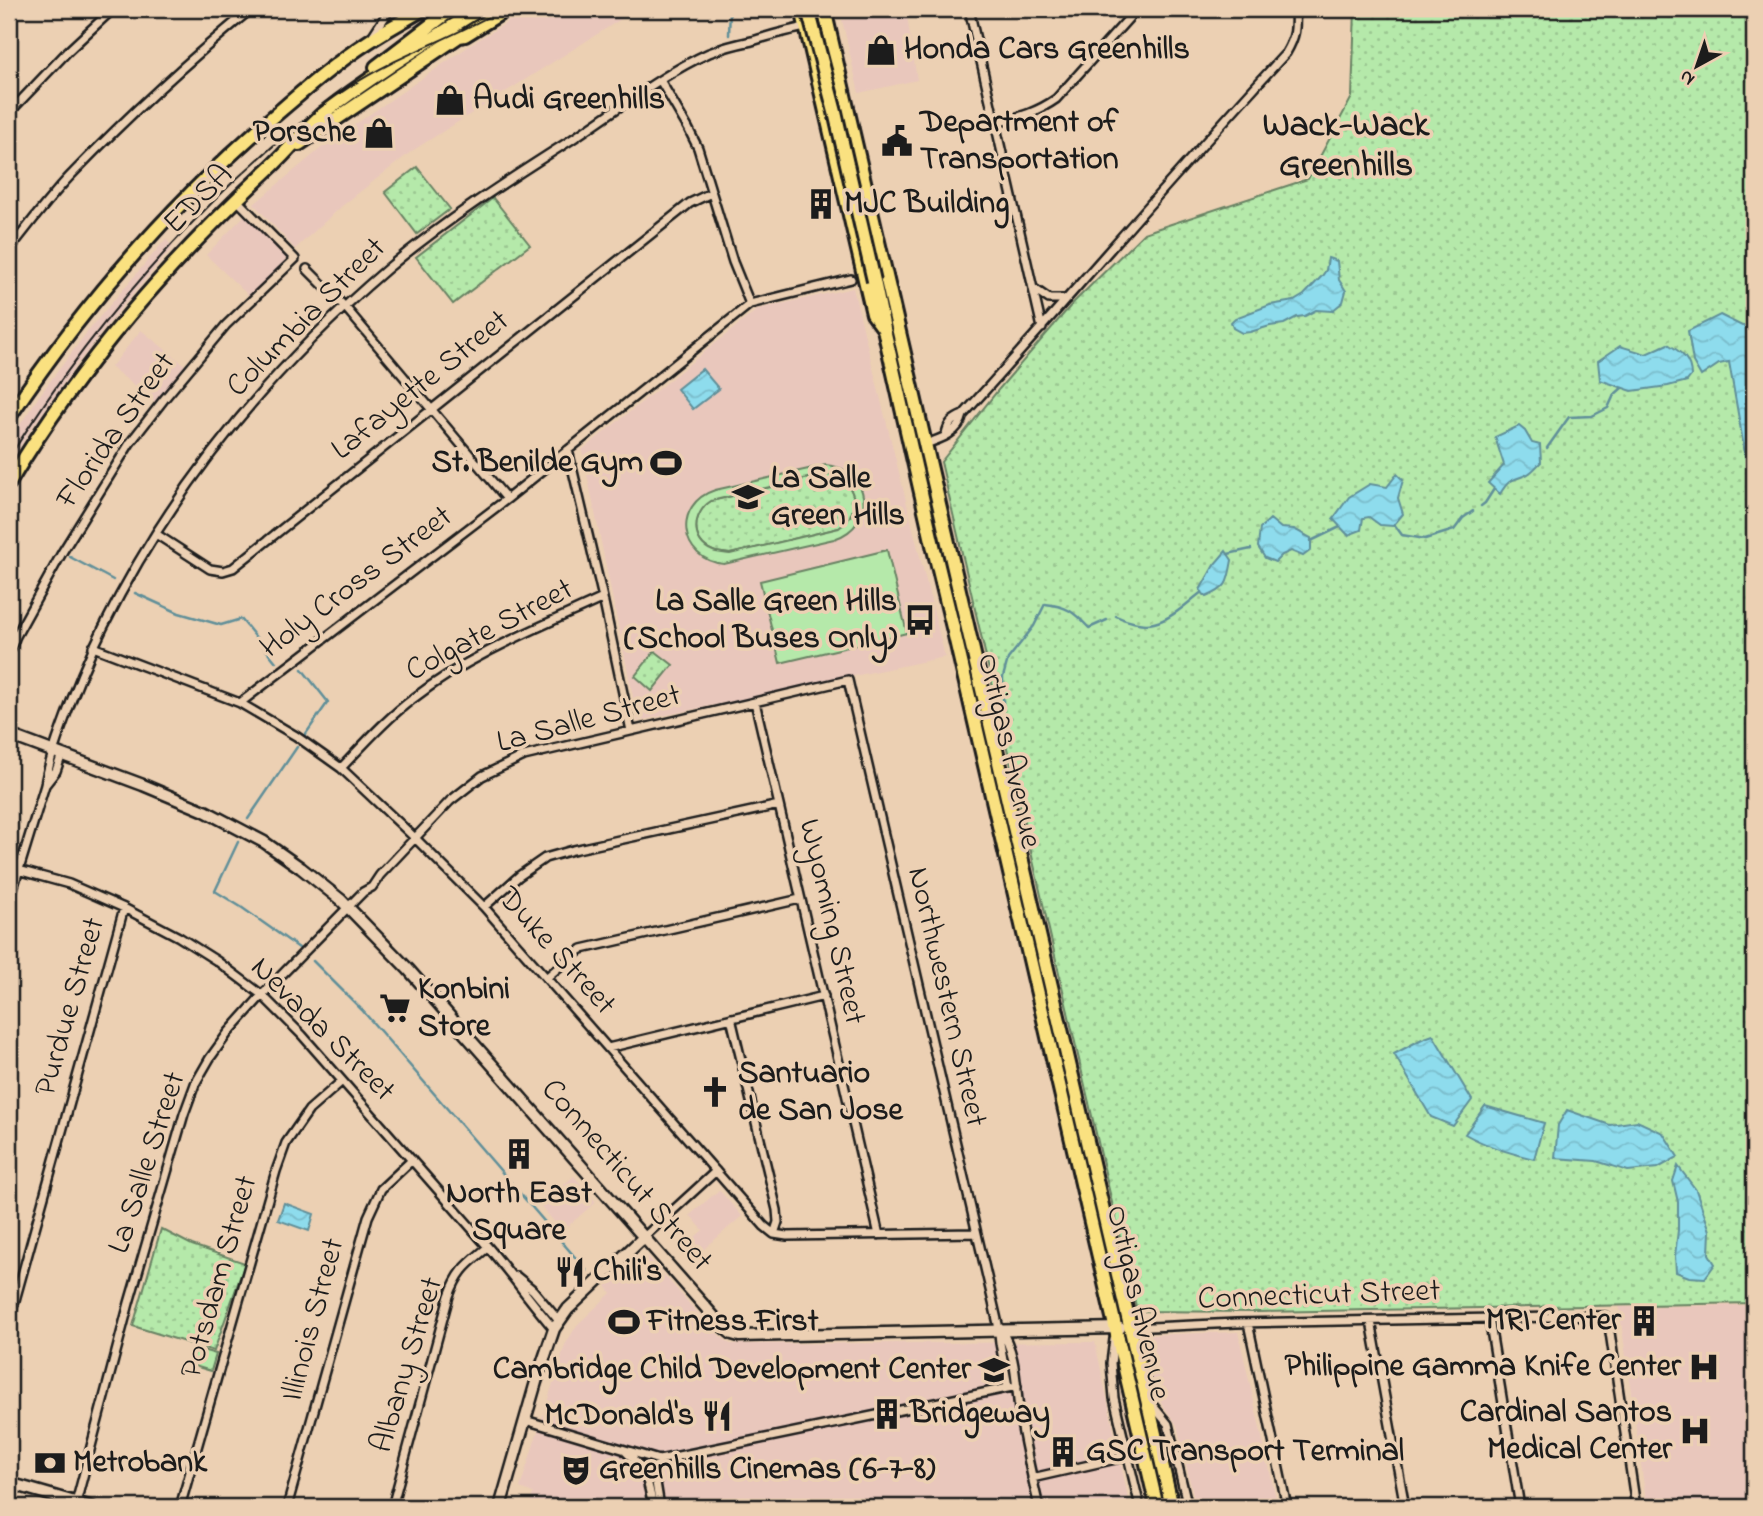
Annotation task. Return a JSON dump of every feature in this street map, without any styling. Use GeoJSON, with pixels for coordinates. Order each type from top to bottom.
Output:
{"type":"FeatureCollection","features":[{"type":"Feature","properties":{"kind":"main road"},"geometry":{"type":"LineString","coordinates":[[368,42],[411,9]]}},
{"type":"Feature","properties":{"kind":"main road","name":"EDSA"},"geometry":{"type":"LineString","coordinates":[[9,417],[13,403],[99,295],[167,216],[259,128],[368,42],[423,9]]}},
{"type":"Feature","properties":{"kind":"main road","name":"EDSA"},"geometry":{"type":"LineString","coordinates":[[9,483],[54,412],[101,348],[173,263],[236,199],[287,152],[310,125],[349,94],[457,30],[480,9]]}},
{"type":"Feature","properties":{"kind":"main road"},"geometry":{"type":"LineString","coordinates":[[287,152],[457,30],[494,9]]}},
{"type":"Feature","properties":{"kind":"main road"},"geometry":{"type":"LineString","coordinates":[[457,30],[465,35],[507,9]]}},
{"type":"Feature","properties":{"kind":"main road","name":"Ortigas Avenue"},"geometry":{"type":"LineString","coordinates":[[802,9],[873,314],[884,329],[1157,1507]]}},
{"type":"Feature","properties":{"kind":"main road"},"geometry":{"type":"LineString","coordinates":[[808,9],[835,112],[884,329]]}},
{"type":"Feature","properties":{"kind":"main road","name":"Ortigas Avenue"},"geometry":{"type":"LineString","coordinates":[[824,9],[1172,1507]]}},
{"type":"Feature","properties":{"kind":"main road"},"geometry":{"type":"LineString","coordinates":[[349,94],[362,77],[451,10]]}},
{"type":"Feature","properties":{"kind":"main road"},"geometry":{"type":"LineString","coordinates":[[822,99],[836,101],[844,94]]}},
{"type":"Feature","properties":{"kind":"main road"},"geometry":{"type":"LineString","coordinates":[[827,120],[838,112],[851,123],[842,136],[831,134]]}},
{"type":"Feature","properties":{"kind":"street"},"geometry":{"type":"LineString","coordinates":[[9,113],[68,51],[113,9]]}},
{"type":"Feature","properties":{"kind":"street"},"geometry":{"type":"LineString","coordinates":[[9,250],[72,173],[160,87],[251,9]]}},
{"type":"Feature","properties":{"kind":"street"},"geometry":{"type":"LineString","coordinates":[[368,42],[390,9]]}},
{"type":"Feature","properties":{"kind":"street"},"geometry":{"type":"LineString","coordinates":[[969,9],[1042,328]]}},
{"type":"Feature","properties":{"kind":"street"},"geometry":{"type":"LineString","coordinates":[[996,123],[1041,109],[1056,99],[1137,9]]}},
{"type":"Feature","properties":{"kind":"street"},"geometry":{"type":"LineString","coordinates":[[925,444],[954,432],[963,415],[1195,151],[1286,53],[1296,30],[1295,9]]}},
{"type":"Feature","properties":{"kind":"street","name":"Columbia Street"},"geometry":{"type":"LineString","coordinates":[[9,902],[45,785],[47,769],[57,752],[72,696],[124,585],[191,480],[273,380],[389,267],[502,185],[660,80],[709,53],[806,27]]}},
{"type":"Feature","properties":{"kind":"street"},"geometry":{"type":"LineString","coordinates":[[660,80],[693,138],[733,262],[750,304]]}},
{"type":"Feature","properties":{"kind":"street","name":"Lafayette Street"},"geometry":{"type":"LineString","coordinates":[[156,534],[210,569],[233,568],[690,203],[711,193]]}},
{"type":"Feature","properties":{"kind":"street","name":"Florida Street"},"geometry":{"type":"LineString","coordinates":[[9,653],[58,560],[130,443],[226,325],[295,259],[236,199]]}},
{"type":"Feature","properties":{"kind":"street"},"geometry":{"type":"LineString","coordinates":[[307,269],[345,307],[507,499]]}},
{"type":"Feature","properties":{"kind":"street","name":"Holy Cross Street"},"geometry":{"type":"LineString","coordinates":[[240,703],[507,499],[750,304],[851,279]]}},
{"type":"Feature","properties":{"kind":"street"},"geometry":{"type":"LineString","coordinates":[[1032,288],[1049,299],[1067,299]]}},
{"type":"Feature","properties":{"kind":"street"},"geometry":{"type":"LineString","coordinates":[[568,450],[631,731]]}},
{"type":"Feature","properties":{"kind":"street","name":"Colgate Street"},"geometry":{"type":"LineString","coordinates":[[341,768],[413,698],[447,675],[511,640],[603,598]]}},
{"type":"Feature","properties":{"kind":"street","name":"Duke Street"},"geometry":{"type":"LineString","coordinates":[[93,648],[240,703],[296,736],[341,768],[484,906],[764,1226],[775,1234]]}},
{"type":"Feature","properties":{"kind":"street","name":"La Salle Street"},"geometry":{"type":"LineString","coordinates":[[76,1503],[129,1303],[184,1114],[195,1084],[210,1058],[262,995],[363,892],[372,887],[380,875],[450,802],[482,776],[524,756],[848,680]]}},
{"type":"Feature","properties":{"kind":"street","name":"Northwestern Street"},"geometry":{"type":"LineString","coordinates":[[848,680],[975,1233],[1020,1415],[1039,1507]]}},
{"type":"Feature","properties":{"kind":"street","name":"Wyoming Street"},"geometry":{"type":"LineString","coordinates":[[755,702],[879,1235]]}},
{"type":"Feature","properties":{"kind":"street","name":"Connecticut Street"},"geometry":{"type":"LineString","coordinates":[[9,735],[205,811],[264,842],[301,868],[348,907],[408,968],[722,1326],[733,1334],[753,1336],[1605,1316],[1608,1319],[1636,1507]]}},
{"type":"Feature","properties":{"kind":"street"},"geometry":{"type":"LineString","coordinates":[[484,906],[519,876],[545,859],[779,805]]}},
{"type":"Feature","properties":{"kind":"street","name":"Nevada Street"},"geometry":{"type":"LineString","coordinates":[[18,870],[69,884],[124,908],[179,937],[262,995],[302,1035],[412,1160],[507,1269],[527,1297],[557,1325]]}},
{"type":"Feature","properties":{"kind":"street"},"geometry":{"type":"LineString","coordinates":[[546,978],[582,950],[800,899]]}},
{"type":"Feature","properties":{"kind":"street","name":"Purdue Street"},"geometry":{"type":"LineString","coordinates":[[9,1322],[124,908]]}},
{"type":"Feature","properties":{"kind":"street"},"geometry":{"type":"LineString","coordinates":[[608,1048],[824,996]]}},
{"type":"Feature","properties":{"kind":"street"},"geometry":{"type":"LineString","coordinates":[[731,1018],[777,1210],[775,1234],[975,1233]]}},
{"type":"Feature","properties":{"kind":"street","name":"Potsdam Street"},"geometry":{"type":"LineString","coordinates":[[180,1507],[286,1143],[309,1110],[342,1081]]}},
{"type":"Feature","properties":{"kind":"street","name":"Illinois Street"},"geometry":{"type":"LineString","coordinates":[[287,1507],[368,1217],[381,1189],[412,1160]]}},
{"type":"Feature","properties":{"kind":"street"},"geometry":{"type":"LineString","coordinates":[[500,1507],[524,1420],[557,1325],[568,1309],[716,1171]]}},
{"type":"Feature","properties":{"kind":"street","name":"Albany Street"},"geometry":{"type":"LineString","coordinates":[[392,1507],[456,1277],[488,1247]]}},
{"type":"Feature","properties":{"kind":"street"},"geometry":{"type":"LineString","coordinates":[[1489,1318],[1520,1507]]}},
{"type":"Feature","properties":{"kind":"street"},"geometry":{"type":"LineString","coordinates":[[1371,1321],[1405,1507]]}},
{"type":"Feature","properties":{"kind":"street"},"geometry":{"type":"LineString","coordinates":[[1248,1323],[1287,1507]]}},
{"type":"Feature","properties":{"kind":"street"},"geometry":{"type":"LineString","coordinates":[[1115,1328],[1111,1363],[1114,1398],[1140,1507]]}},
{"type":"Feature","properties":{"kind":"street"},"geometry":{"type":"LineString","coordinates":[[524,1420],[659,1460],[1012,1387]]}},
{"type":"Feature","properties":{"kind":"street"},"geometry":{"type":"LineString","coordinates":[[1146,1398],[1168,1424],[1188,1507]]}},
{"type":"Feature","properties":{"kind":"street"},"geometry":{"type":"LineString","coordinates":[[623,1449],[646,1475],[653,1507]]}},
{"type":"Feature","properties":{"kind":"street"},"geometry":{"type":"LineString","coordinates":[[1032,1478],[1129,1456]]}},
{"type":"Feature","properties":{"kind":"street"},"geometry":{"type":"LineString","coordinates":[[659,1460],[654,1470],[660,1507]]}},
{"type":"Feature","properties":{"kind":"street"},"geometry":{"type":"LineString","coordinates":[[9,1483],[92,1507]]}},
{"type":"Feature","properties":{"kind":"shaded area"},"geometry":{"type":"Polygon","coordinates":[[[529,9],[637,9],[412,151],[342,206],[295,249],[254,204],[325,145],[475,42],[529,9]]]}},
{"type":"Feature","properties":{"kind":"shaded area","name":"Honda Cars Greenhills"},"geometry":{"type":"Polygon","coordinates":[[[906,10],[917,80],[859,93],[842,20],[906,10]]]}},
{"type":"Feature","properties":{"kind":"shaded area"},"geometry":{"type":"Polygon","coordinates":[[[245,215],[288,257],[250,297],[206,255],[245,215]]]}},
{"type":"Feature","properties":{"kind":"shaded area"},"geometry":{"type":"Polygon","coordinates":[[[166,239],[173,247],[75,367],[9,464],[9,441],[42,392],[91,327],[166,239]]]}},
{"type":"Feature","properties":{"kind":"shaded area","name":"La Salle Green Hills"},"geometry":{"type":"Polygon","coordinates":[[[853,288],[945,657],[638,721],[582,450],[758,309],[853,288]]]}},
{"type":"Feature","properties":{"kind":"shaded area"},"geometry":{"type":"Polygon","coordinates":[[[141,330],[186,366],[156,403],[111,367],[141,330]]]}},
{"type":"Feature","properties":{"kind":"shaded area"},"geometry":{"type":"Polygon","coordinates":[[[574,1176],[596,1202],[562,1231],[540,1205],[574,1176]]]}},
{"type":"Feature","properties":{"kind":"shaded area"},"geometry":{"type":"Polygon","coordinates":[[[719,1190],[742,1216],[689,1262],[679,1251],[703,1230],[690,1215],[719,1190]]]}},
{"type":"Feature","properties":{"kind":"shaded area"},"geometry":{"type":"Polygon","coordinates":[[[641,1256],[648,1257],[712,1329],[730,1344],[1095,1342],[1130,1507],[529,1507],[533,1493],[520,1488],[565,1345],[577,1325],[611,1293],[606,1286],[641,1256]]]}},
{"type":"Feature","properties":{"kind":"shaded area","name":"Cardinal Santos Medical Center"},"geometry":{"type":"Polygon","coordinates":[[[1754,1305],[1754,1507],[1647,1507],[1619,1307],[1754,1305]]]}},
{"type":"Feature","properties":{"kind":"shaded area"},"geometry":{"type":"Polygon","coordinates":[[[1238,1332],[1278,1507],[1196,1507],[1177,1425],[1156,1395],[1142,1335],[1238,1332]]]}},
{"type":"Feature","properties":{"kind":"green space"},"geometry":{"type":"Polygon","coordinates":[[[1355,9],[1754,9],[1754,1303],[1257,1312],[1137,1311],[941,462],[1073,303],[1144,233],[1308,179],[1352,97],[1355,9]]]}},
{"type":"Feature","properties":{"kind":"green space"},"geometry":{"type":"Polygon","coordinates":[[[417,167],[450,209],[417,234],[385,192],[417,167]]]}},
{"type":"Feature","properties":{"kind":"green space"},"geometry":{"type":"Polygon","coordinates":[[[493,198],[530,245],[453,304],[416,257],[493,198]]]}},
{"type":"Feature","properties":{"kind":"green space"},"geometry":{"type":"Polygon","coordinates":[[[826,465],[841,469],[852,476],[860,486],[863,510],[858,522],[848,532],[834,539],[724,564],[709,560],[698,553],[690,543],[686,531],[692,507],[701,497],[715,490],[826,465]],[[820,475],[711,501],[697,520],[700,541],[713,551],[730,554],[839,528],[848,520],[854,502],[848,485],[831,476],[820,475]]]}},
{"type":"Feature","properties":{"kind":"green space"},"geometry":{"type":"Polygon","coordinates":[[[826,474],[844,481],[853,496],[852,513],[839,528],[730,554],[713,551],[700,541],[697,520],[711,501],[826,474]]]}},
{"type":"Feature","properties":{"kind":"green space"},"geometry":{"type":"Polygon","coordinates":[[[887,550],[907,633],[780,663],[760,581],[887,550]]]}},
{"type":"Feature","properties":{"kind":"green space"},"geometry":{"type":"Polygon","coordinates":[[[655,651],[673,665],[652,691],[635,676],[655,651]]]}},
{"type":"Feature","properties":{"kind":"green space"},"geometry":{"type":"Polygon","coordinates":[[[161,1229],[192,1245],[245,1263],[214,1351],[133,1326],[161,1229]]]}},
{"type":"Feature","properties":{"kind":"green space"},"geometry":{"type":"Polygon","coordinates":[[[195,1348],[216,1354],[211,1371],[191,1365],[195,1348]]]}},
{"type":"Feature","properties":{"kind":"water"},"geometry":{"type":"Polygon","coordinates":[[[1328,258],[1337,261],[1339,280],[1346,291],[1343,302],[1332,311],[1316,310],[1284,324],[1250,332],[1242,333],[1233,328],[1231,322],[1235,318],[1270,305],[1294,301],[1304,295],[1326,270],[1328,258]]]}},
{"type":"Feature","properties":{"kind":"water"},"geometry":{"type":"Polygon","coordinates":[[[1720,315],[1742,326],[1754,324],[1754,505],[1729,362],[1719,364],[1701,376],[1693,362],[1688,331],[1720,315]]]}},
{"type":"Feature","properties":{"kind":"water"},"geometry":{"type":"Polygon","coordinates":[[[1668,344],[1687,361],[1691,376],[1687,381],[1632,391],[1600,380],[1598,361],[1620,346],[1646,354],[1668,344]]]}},
{"type":"Feature","properties":{"kind":"water"},"geometry":{"type":"Polygon","coordinates":[[[702,369],[719,389],[693,409],[677,389],[702,369]]]}},
{"type":"Feature","properties":{"kind":"water"},"geometry":{"type":"Polygon","coordinates":[[[1519,426],[1532,443],[1540,445],[1541,462],[1528,474],[1509,482],[1500,494],[1488,483],[1504,465],[1495,437],[1519,426]]]}},
{"type":"Feature","properties":{"kind":"water"},"geometry":{"type":"Polygon","coordinates":[[[1397,474],[1403,480],[1398,498],[1403,514],[1393,526],[1380,525],[1369,517],[1363,518],[1361,530],[1348,535],[1333,519],[1349,497],[1370,484],[1387,487],[1397,474]]]}},
{"type":"Feature","properties":{"kind":"water"},"geometry":{"type":"Polygon","coordinates":[[[1270,519],[1281,528],[1294,529],[1311,538],[1311,550],[1303,556],[1291,551],[1275,562],[1265,558],[1258,547],[1260,528],[1270,519]]]}},
{"type":"Feature","properties":{"kind":"water"},"geometry":{"type":"Polygon","coordinates":[[[1226,551],[1232,560],[1226,584],[1206,597],[1200,590],[1214,565],[1226,551]]]}},
{"type":"Feature","properties":{"kind":"water"},"geometry":{"type":"Polygon","coordinates":[[[1433,1035],[1472,1100],[1453,1126],[1431,1117],[1394,1054],[1433,1035]]]}},
{"type":"Feature","properties":{"kind":"water"},"geometry":{"type":"Polygon","coordinates":[[[1485,1106],[1544,1123],[1534,1159],[1491,1146],[1465,1134],[1485,1106]]]}},
{"type":"Feature","properties":{"kind":"water"},"geometry":{"type":"Polygon","coordinates":[[[1567,1110],[1610,1125],[1637,1121],[1663,1133],[1678,1157],[1658,1168],[1628,1171],[1596,1161],[1555,1158],[1558,1125],[1567,1110]]]}},
{"type":"Feature","properties":{"kind":"water"},"geometry":{"type":"Polygon","coordinates":[[[1678,1166],[1696,1190],[1710,1231],[1709,1254],[1715,1264],[1705,1278],[1689,1277],[1676,1272],[1678,1202],[1673,1181],[1678,1166]]]}},
{"type":"Feature","properties":{"kind":"water"},"geometry":{"type":"Polygon","coordinates":[[[284,1203],[314,1214],[309,1231],[278,1220],[284,1203]]]}},
{"type":"Feature","properties":{"kind":"waterway"},"geometry":{"type":"LineString","coordinates":[[729,35],[730,9]]}},
{"type":"Feature","properties":{"kind":"waterway"},"geometry":{"type":"LineString","coordinates":[[1547,448],[1569,417],[1592,416],[1608,408],[1614,395],[1622,388]]}},
{"type":"Feature","properties":{"kind":"waterway"},"geometry":{"type":"LineString","coordinates":[[1481,506],[1494,489]]}},
{"type":"Feature","properties":{"kind":"waterway"},"geometry":{"type":"LineString","coordinates":[[1394,524],[1402,535],[1425,539],[1454,530],[1463,518],[1473,511]]}},
{"type":"Feature","properties":{"kind":"waterway"},"geometry":{"type":"LineString","coordinates":[[1311,541],[1340,527]]}},
{"type":"Feature","properties":{"kind":"waterway"},"geometry":{"type":"LineString","coordinates":[[1228,554],[1251,549]]}},
{"type":"Feature","properties":{"kind":"waterway"},"geometry":{"type":"LineString","coordinates":[[70,557],[113,580]]}},
{"type":"Feature","properties":{"kind":"waterway"},"geometry":{"type":"LineString","coordinates":[[1116,616],[1145,624],[1154,623],[1173,614],[1202,592]]}},
{"type":"Feature","properties":{"kind":"waterway"},"geometry":{"type":"LineString","coordinates":[[135,593],[179,613],[221,625],[241,619],[276,662]]}},
{"type":"Feature","properties":{"kind":"waterway"},"geometry":{"type":"LineString","coordinates":[[1003,706],[1003,677],[1008,659],[1034,626],[1045,604],[1070,611],[1089,628],[1107,620]]}},
{"type":"Feature","properties":{"kind":"waterway"},"geometry":{"type":"LineString","coordinates":[[302,669],[328,702],[305,735]]}},
{"type":"Feature","properties":{"kind":"waterway"},"geometry":{"type":"LineString","coordinates":[[248,819],[297,747]]}},
{"type":"Feature","properties":{"kind":"waterway"},"geometry":{"type":"LineString","coordinates":[[238,842],[215,891],[299,948]]}},
{"type":"Feature","properties":{"kind":"waterway"},"geometry":{"type":"LineString","coordinates":[[313,961],[362,1010],[587,1271]]}},
{"type":"Feature","properties":{"kind":"tram line"},"geometry":{"type":"LineString","coordinates":[[9,458],[58,384],[112,314],[170,246],[246,170],[304,120],[351,86],[502,9]]}},
{"type":"Feature","properties":{"kind":"place","name":"Honda Cars Greenhills"},"geometry":{"type":"Point","coordinates":[881,50]}},
{"type":"Feature","properties":{"kind":"place","name":"Audi Greenhills"},"geometry":{"type":"Point","coordinates":[450,100]}},
{"type":"Feature","properties":{"kind":"place","name":"Porsche"},"geometry":{"type":"Point","coordinates":[379,133]}},
{"type":"Feature","properties":{"kind":"place","name":"Department of Transportation"},"geometry":{"type":"Point","coordinates":[897,141]}},
{"type":"Feature","properties":{"kind":"place","name":"MJC Building"},"geometry":{"type":"Point","coordinates":[821,204]}},
{"type":"Feature","properties":{"kind":"place","name":"St. Benilde Gym"},"geometry":{"type":"Point","coordinates":[666,463]}},
{"type":"Feature","properties":{"kind":"place","name":"La Salle Green Hills"},"geometry":{"type":"Point","coordinates":[748,497]}},
{"type":"Feature","properties":{"kind":"place","name":"La Salle Green Hills (School Buses Only)"},"geometry":{"type":"Point","coordinates":[920,620]}},
{"type":"Feature","properties":{"kind":"place","name":"Konbini Store"},"geometry":{"type":"Point","coordinates":[395,1008]}},
{"type":"Feature","properties":{"kind":"place","name":"Santuario de San Jose"},"geometry":{"type":"Point","coordinates":[715,1092]}},
{"type":"Feature","properties":{"kind":"place","name":"North East Square"},"geometry":{"type":"Point","coordinates":[519,1154]}},
{"type":"Feature","properties":{"kind":"place","name":"Chili's"},"geometry":{"type":"Point","coordinates":[570,1272]}},
{"type":"Feature","properties":{"kind":"place","name":"MRI Center"},"geometry":{"type":"Point","coordinates":[1644,1321]}},
{"type":"Feature","properties":{"kind":"place","name":"Fitness First"},"geometry":{"type":"Point","coordinates":[624,1322]}},
{"type":"Feature","properties":{"kind":"place","name":"Philippine Gamma Knife Center"},"geometry":{"type":"Point","coordinates":[1704,1367]}},
{"type":"Feature","properties":{"kind":"place","name":"Cambridge Child Development Center"},"geometry":{"type":"Point","coordinates":[994,1370]}},
{"type":"Feature","properties":{"kind":"place","name":"Bridgeway"},"geometry":{"type":"Point","coordinates":[887,1414]}},
{"type":"Feature","properties":{"kind":"place","name":"McDonald's"},"geometry":{"type":"Point","coordinates":[717,1416]}},
{"type":"Feature","properties":{"kind":"place","name":"Cardinal Santos Medical Center"},"geometry":{"type":"Point","coordinates":[1695,1431]}},
{"type":"Feature","properties":{"kind":"place","name":"GSC Transport Terminal"},"geometry":{"type":"Point","coordinates":[1063,1452]}},
{"type":"Feature","properties":{"kind":"place","name":"Metrobank"},"geometry":{"type":"Point","coordinates":[50,1463]}},
{"type":"Feature","properties":{"kind":"place","name":"Greenhills Cinemas (6-7-8)"},"geometry":{"type":"Point","coordinates":[576,1470]}},
{"type":"Feature","properties":{"kind":"district","name":"Wack-Wack Greenhills"},"geometry":{"type":"Point","coordinates":[1346,146]}}]}
